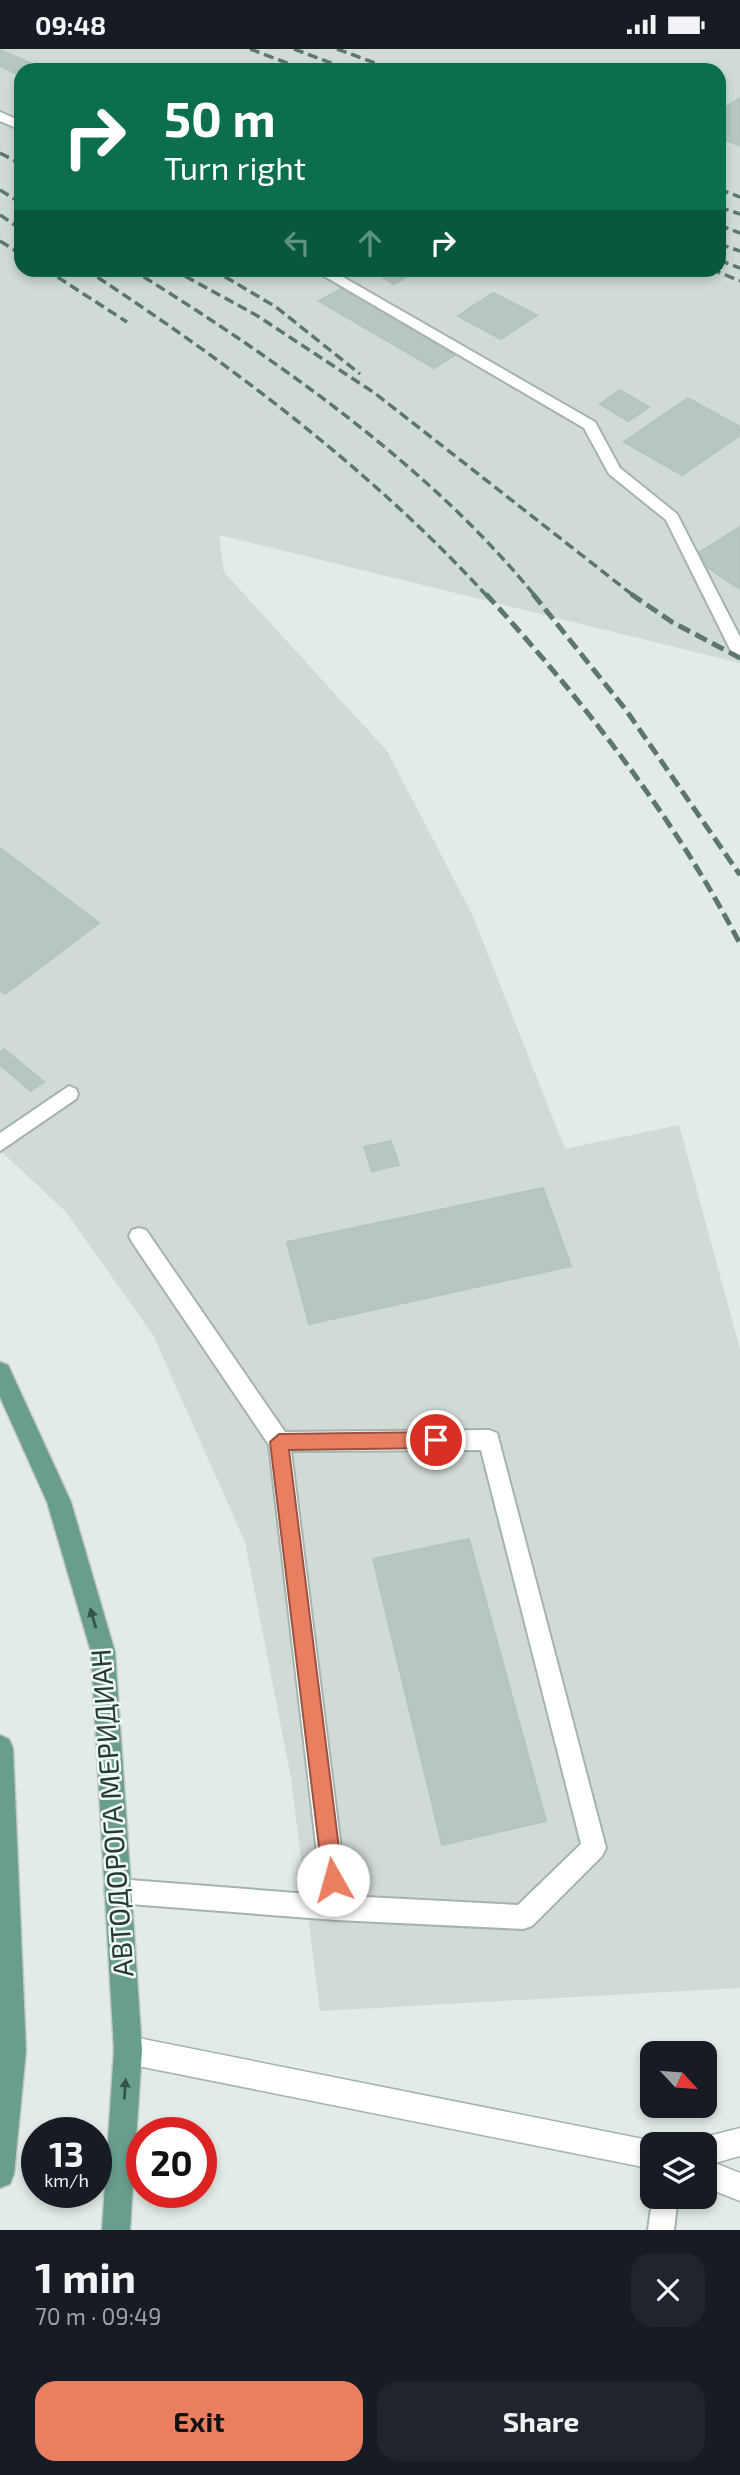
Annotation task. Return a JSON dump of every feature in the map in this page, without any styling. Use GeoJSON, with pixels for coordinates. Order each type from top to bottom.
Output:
{"type":"FeatureCollection","features":[{"type":"Feature","properties":{"kind":"main road","name":"АВТОДОРОГА МЕРИДИАН"},"geometry":{"type":"LineString","coordinates":[[0,1372],[59,1502],[103,1652],[128,2050],[116,2230]]}},
{"type":"Feature","properties":{"kind":"main road"},"geometry":{"type":"LineString","coordinates":[[0,1748],[3,1765],[12,2050],[0,2174]]}},
{"type":"Feature","properties":{"kind":"street"},"geometry":{"type":"LineString","coordinates":[[128,2050],[640,2152]]}},
{"type":"Feature","properties":{"kind":"street"},"geometry":{"type":"LineString","coordinates":[[717,2148],[740,2142]]}},
{"type":"Feature","properties":{"kind":"street"},"geometry":{"type":"LineString","coordinates":[[717,2178],[740,2187]]}},
{"type":"Feature","properties":{"kind":"lane"},"geometry":{"type":"LineString","coordinates":[[333,277],[590,425],[614,471],[672,517],[740,653]]}},
{"type":"Feature","properties":{"kind":"lane"},"geometry":{"type":"LineString","coordinates":[[0,1143],[69,1094]]}},
{"type":"Feature","properties":{"kind":"lane"},"geometry":{"type":"LineString","coordinates":[[139,1236],[279,1442],[336,1908]]}},
{"type":"Feature","properties":{"kind":"lane"},"geometry":{"type":"LineString","coordinates":[[117,1891],[336,1908],[523,1917],[594,1848],[489,1440],[279,1442]]}},
{"type":"Feature","properties":{"kind":"lane"},"geometry":{"type":"LineString","coordinates":[[660,2230],[664,2209]]}},
{"type":"Feature","properties":{"kind":"shaded area"},"geometry":{"type":"Polygon","coordinates":[[[0,49],[740,49],[740,663],[219,535],[224,572],[387,751],[473,916],[565,1149],[679,1125],[740,1349],[740,1988],[320,2011],[291,1778],[245,1542],[153,1335],[66,1212],[0,1150],[0,49]]]}},
{"type":"Feature","properties":{"kind":"building"},"geometry":{"type":"Polygon","coordinates":[[[0,50],[30,63],[14,63],[14,73],[0,66],[0,50]]]}},
{"type":"Feature","properties":{"kind":"building"},"geometry":{"type":"Polygon","coordinates":[[[740,98],[740,146],[726,140],[726,107],[740,98]]]}},
{"type":"Feature","properties":{"kind":"building"},"geometry":{"type":"Polygon","coordinates":[[[383,277],[406,277],[394,284],[383,277]]]}},
{"type":"Feature","properties":{"kind":"building"},"geometry":{"type":"Polygon","coordinates":[[[341,289],[455,355],[434,368],[319,301],[341,289]]]}},
{"type":"Feature","properties":{"kind":"building"},"geometry":{"type":"Polygon","coordinates":[[[493,293],[537,315],[501,339],[458,316],[493,293]]]}},
{"type":"Feature","properties":{"kind":"building"},"geometry":{"type":"Polygon","coordinates":[[[620,390],[649,407],[628,421],[600,404],[620,390]]]}},
{"type":"Feature","properties":{"kind":"building"},"geometry":{"type":"Polygon","coordinates":[[[688,398],[740,427],[740,435],[682,475],[624,442],[688,398]]]}},
{"type":"Feature","properties":{"kind":"building"},"geometry":{"type":"Polygon","coordinates":[[[740,527],[740,589],[692,557],[740,527]]]}},
{"type":"Feature","properties":{"kind":"building"},"geometry":{"type":"Polygon","coordinates":[[[0,848],[99,923],[5,994],[0,990],[0,848]]]}},
{"type":"Feature","properties":{"kind":"building"},"geometry":{"type":"Polygon","coordinates":[[[4,1049],[44,1082],[31,1091],[0,1065],[0,1052],[4,1049]]]}},
{"type":"Feature","properties":{"kind":"building"},"geometry":{"type":"Polygon","coordinates":[[[391,1141],[399,1165],[372,1171],[364,1147],[391,1141]]]}},
{"type":"Feature","properties":{"kind":"building"},"geometry":{"type":"Polygon","coordinates":[[[543,1188],[571,1266],[309,1324],[287,1242],[543,1188]]]}},
{"type":"Feature","properties":{"kind":"building"},"geometry":{"type":"Polygon","coordinates":[[[469,1539],[546,1821],[442,1845],[373,1559],[469,1539]]]}},
{"type":"Feature","properties":{"kind":"railway"},"geometry":{"type":"LineString","coordinates":[[250,49],[287,63]]}},
{"type":"Feature","properties":{"kind":"railway"},"geometry":{"type":"LineString","coordinates":[[294,49],[331,63]]}},
{"type":"Feature","properties":{"kind":"railway"},"geometry":{"type":"LineString","coordinates":[[337,49],[375,63]]}},
{"type":"Feature","properties":{"kind":"railway"},"geometry":{"type":"LineString","coordinates":[[0,153],[14,160]]}},
{"type":"Feature","properties":{"kind":"railway"},"geometry":{"type":"LineString","coordinates":[[0,190],[14,199]]}},
{"type":"Feature","properties":{"kind":"railway"},"geometry":{"type":"LineString","coordinates":[[726,192],[740,197]]}},
{"type":"Feature","properties":{"kind":"railway"},"geometry":{"type":"LineString","coordinates":[[726,209],[740,214]]}},
{"type":"Feature","properties":{"kind":"railway"},"geometry":{"type":"LineString","coordinates":[[0,215],[14,224]]}},
{"type":"Feature","properties":{"kind":"railway"},"geometry":{"type":"LineString","coordinates":[[726,228],[740,233]]}},
{"type":"Feature","properties":{"kind":"railway"},"geometry":{"type":"LineString","coordinates":[[0,241],[14,250]]}},
{"type":"Feature","properties":{"kind":"railway"},"geometry":{"type":"LineString","coordinates":[[726,246],[740,251]]}},
{"type":"Feature","properties":{"kind":"railway"},"geometry":{"type":"LineString","coordinates":[[726,263],[740,268]]}},
{"type":"Feature","properties":{"kind":"railway"},"geometry":{"type":"LineString","coordinates":[[726,275],[740,281]]}},
{"type":"Feature","properties":{"kind":"railway"},"geometry":{"type":"LineString","coordinates":[[57,277],[127,322]]}},
{"type":"Feature","properties":{"kind":"railway"},"geometry":{"type":"LineString","coordinates":[[97,277],[245,380],[296,420],[395,504],[487,596]]}},
{"type":"Feature","properties":{"kind":"railway"},"geometry":{"type":"LineString","coordinates":[[144,277],[293,377],[398,458],[493,548],[535,596]]}},
{"type":"Feature","properties":{"kind":"railway"},"geometry":{"type":"LineString","coordinates":[[187,277],[256,315],[376,394],[634,596]]}},
{"type":"Feature","properties":{"kind":"railway"},"geometry":{"type":"LineString","coordinates":[[225,277],[276,307],[360,374]]}},
{"type":"Feature","properties":{"kind":"railway"},"geometry":{"type":"LineString","coordinates":[[486,594],[557,675],[625,761],[686,851],[740,944]]}},
{"type":"Feature","properties":{"kind":"railway"},"geometry":{"type":"LineString","coordinates":[[533,594],[626,710],[740,875]]}},
{"type":"Feature","properties":{"kind":"railway"},"geometry":{"type":"LineString","coordinates":[[631,594],[672,622],[740,658]]}},
{"type":"Feature","properties":{"kind":"route"},"geometry":{"type":"LineString","coordinates":[[333,1880],[279,1442],[436,1440]]}}]}
